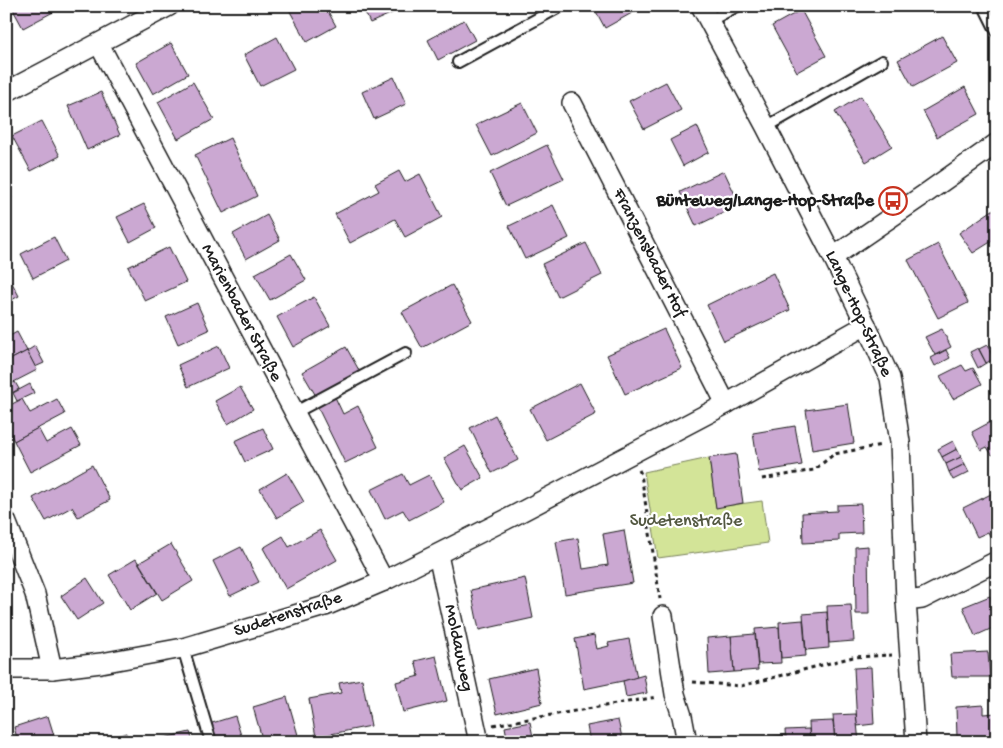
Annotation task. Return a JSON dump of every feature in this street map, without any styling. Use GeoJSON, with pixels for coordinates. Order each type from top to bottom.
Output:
{"type":"FeatureCollection","features":[{"type":"Feature","properties":{"kind":"street"},"geometry":{"type":"LineString","coordinates":[[6,92],[169,6]]}},
{"type":"Feature","properties":{"kind":"street","name":"Lange-Hop-Straße"},"geometry":{"type":"LineString","coordinates":[[705,14],[833,257],[890,378],[900,442],[906,600],[916,742]]}},
{"type":"Feature","properties":{"kind":"street","name":"Marienbader Straße"},"geometry":{"type":"LineString","coordinates":[[98,44],[384,581]]}},
{"type":"Feature","properties":{"kind":"street","name":"Franzensbader Hof"},"geometry":{"type":"LineString","coordinates":[[572,103],[726,404]]}},
{"type":"Feature","properties":{"kind":"street"},"geometry":{"type":"LineString","coordinates":[[833,257],[997,143]]}},
{"type":"Feature","properties":{"kind":"street","name":"Sudetenstraße"},"geometry":{"type":"LineString","coordinates":[[6,669],[52,669],[101,663],[183,648],[325,606],[384,581],[438,554],[726,404],[866,325]]}},
{"type":"Feature","properties":{"kind":"street"},"geometry":{"type":"LineString","coordinates":[[6,521],[35,594],[52,669]]}},
{"type":"Feature","properties":{"kind":"street","name":"Moldauweg"},"geometry":{"type":"LineString","coordinates":[[438,554],[477,735]]}},
{"type":"Feature","properties":{"kind":"street"},"geometry":{"type":"LineString","coordinates":[[906,600],[922,599],[997,561]]}},
{"type":"Feature","properties":{"kind":"street"},"geometry":{"type":"LineString","coordinates":[[663,616],[674,688],[682,716],[686,742]]}},
{"type":"Feature","properties":{"kind":"lane"},"geometry":{"type":"LineString","coordinates":[[458,62],[562,6]]}},
{"type":"Feature","properties":{"kind":"lane"},"geometry":{"type":"LineString","coordinates":[[705,14],[737,6]]}},
{"type":"Feature","properties":{"kind":"lane"},"geometry":{"type":"LineString","coordinates":[[984,6],[997,32]]}},
{"type":"Feature","properties":{"kind":"lane"},"geometry":{"type":"LineString","coordinates":[[766,127],[882,61]]}},
{"type":"Feature","properties":{"kind":"lane"},"geometry":{"type":"LineString","coordinates":[[294,413],[406,353]]}},
{"type":"Feature","properties":{"kind":"lane"},"geometry":{"type":"LineString","coordinates":[[183,648],[211,742]]}},
{"type":"Feature","properties":{"kind":"path"},"geometry":{"type":"LineString","coordinates":[[762,479],[814,470],[834,454],[900,442]]}},
{"type":"Feature","properties":{"kind":"path"},"geometry":{"type":"LineString","coordinates":[[630,454],[641,474],[663,616]]}},
{"type":"Feature","properties":{"kind":"path"},"geometry":{"type":"LineString","coordinates":[[477,735],[674,688],[741,686],[853,657],[910,653]]}},
{"type":"Feature","properties":{"kind":"green space","name":"Sudetenstraße"},"geometry":{"type":"Polygon","coordinates":[[[709,458],[716,507],[762,501],[768,543],[658,558],[644,472],[709,458]]]}},
{"type":"Feature","properties":{"kind":"building"},"geometry":{"type":"Polygon","coordinates":[[[11,6],[52,6],[55,11],[23,28],[11,6]]]}},
{"type":"Feature","properties":{"kind":"building"},"geometry":{"type":"Polygon","coordinates":[[[287,6],[325,6],[336,26],[307,42],[287,6]]]}},
{"type":"Feature","properties":{"kind":"building"},"geometry":{"type":"Polygon","coordinates":[[[362,6],[408,6],[370,23],[362,6]]]}},
{"type":"Feature","properties":{"kind":"building"},"geometry":{"type":"Polygon","coordinates":[[[593,6],[637,6],[639,9],[605,28],[593,6]]]}},
{"type":"Feature","properties":{"kind":"building"},"geometry":{"type":"Polygon","coordinates":[[[801,10],[826,56],[797,72],[772,26],[801,10]]]}},
{"type":"Feature","properties":{"kind":"building"},"geometry":{"type":"Polygon","coordinates":[[[464,20],[475,40],[438,60],[428,40],[464,20]]]}},
{"type":"Feature","properties":{"kind":"building"},"geometry":{"type":"Polygon","coordinates":[[[942,36],[957,63],[913,87],[898,60],[942,36]]]}},
{"type":"Feature","properties":{"kind":"building"},"geometry":{"type":"Polygon","coordinates":[[[277,37],[294,69],[260,86],[244,55],[277,37]]]}},
{"type":"Feature","properties":{"kind":"building"},"geometry":{"type":"Polygon","coordinates":[[[171,43],[188,74],[153,94],[136,63],[171,43]]]}},
{"type":"Feature","properties":{"kind":"building"},"geometry":{"type":"Polygon","coordinates":[[[394,77],[406,104],[374,119],[362,92],[394,77]]]}},
{"type":"Feature","properties":{"kind":"building"},"geometry":{"type":"Polygon","coordinates":[[[193,82],[214,119],[178,139],[158,102],[193,82]]]}},
{"type":"Feature","properties":{"kind":"building"},"geometry":{"type":"Polygon","coordinates":[[[666,82],[681,110],[644,129],[629,101],[666,82]]]}},
{"type":"Feature","properties":{"kind":"building"},"geometry":{"type":"Polygon","coordinates":[[[965,87],[979,114],[937,137],[923,111],[965,87]]]}},
{"type":"Feature","properties":{"kind":"building"},"geometry":{"type":"Polygon","coordinates":[[[101,92],[120,135],[87,150],[68,106],[101,92]]]}},
{"type":"Feature","properties":{"kind":"building"},"geometry":{"type":"Polygon","coordinates":[[[861,96],[892,146],[866,162],[835,112],[861,96]]]}},
{"type":"Feature","properties":{"kind":"building"},"geometry":{"type":"Polygon","coordinates":[[[522,103],[537,133],[492,156],[476,125],[522,103]]]}},
{"type":"Feature","properties":{"kind":"building"},"geometry":{"type":"Polygon","coordinates":[[[42,121],[60,156],[31,171],[12,136],[42,121]]]}},
{"type":"Feature","properties":{"kind":"building"},"geometry":{"type":"Polygon","coordinates":[[[697,126],[709,152],[683,166],[670,140],[697,126]]]}},
{"type":"Feature","properties":{"kind":"building"},"geometry":{"type":"Polygon","coordinates":[[[230,138],[257,196],[223,213],[195,155],[230,138]]]}},
{"type":"Feature","properties":{"kind":"building"},"geometry":{"type":"Polygon","coordinates":[[[547,145],[564,179],[506,206],[490,173],[547,145]]]}},
{"type":"Feature","properties":{"kind":"building"},"geometry":{"type":"Polygon","coordinates":[[[399,171],[405,182],[420,174],[442,217],[405,237],[395,219],[350,243],[335,214],[379,191],[375,184],[399,171]]]}},
{"type":"Feature","properties":{"kind":"building"},"geometry":{"type":"Polygon","coordinates":[[[724,171],[740,205],[696,226],[680,192],[724,171]]]}},
{"type":"Feature","properties":{"kind":"building"},"geometry":{"type":"Polygon","coordinates":[[[6,185],[12,198],[6,201],[6,185]]]}},
{"type":"Feature","properties":{"kind":"building"},"geometry":{"type":"Polygon","coordinates":[[[144,204],[156,228],[130,242],[117,217],[144,204]]]}},
{"type":"Feature","properties":{"kind":"building"},"geometry":{"type":"Polygon","coordinates":[[[553,205],[569,238],[525,259],[509,226],[553,205]]]}},
{"type":"Feature","properties":{"kind":"building"},"geometry":{"type":"Polygon","coordinates":[[[997,207],[997,238],[973,253],[959,233],[997,207]]]}},
{"type":"Feature","properties":{"kind":"building"},"geometry":{"type":"Polygon","coordinates":[[[267,215],[280,240],[246,259],[233,234],[267,215]]]}},
{"type":"Feature","properties":{"kind":"building"},"geometry":{"type":"Polygon","coordinates":[[[54,237],[66,261],[33,278],[21,254],[54,237]]]}},
{"type":"Feature","properties":{"kind":"building"},"geometry":{"type":"Polygon","coordinates":[[[586,243],[602,275],[558,297],[542,264],[586,243]]]}},
{"type":"Feature","properties":{"kind":"building"},"geometry":{"type":"Polygon","coordinates":[[[938,244],[968,303],[938,318],[908,260],[938,244]]]}},
{"type":"Feature","properties":{"kind":"building"},"geometry":{"type":"Polygon","coordinates":[[[169,247],[186,282],[145,301],[128,267],[169,247]]]}},
{"type":"Feature","properties":{"kind":"building"},"geometry":{"type":"Polygon","coordinates":[[[291,254],[306,280],[270,300],[255,274],[291,254]]]}},
{"type":"Feature","properties":{"kind":"building"},"geometry":{"type":"Polygon","coordinates":[[[773,273],[790,310],[724,341],[707,305],[773,273]]]}},
{"type":"Feature","properties":{"kind":"building"},"geometry":{"type":"Polygon","coordinates":[[[11,281],[19,296],[6,303],[6,283],[11,281]]]}},
{"type":"Feature","properties":{"kind":"building"},"geometry":{"type":"Polygon","coordinates":[[[452,285],[472,321],[422,348],[402,312],[452,285]]]}},
{"type":"Feature","properties":{"kind":"building"},"geometry":{"type":"Polygon","coordinates":[[[314,297],[330,326],[293,347],[277,317],[314,297]]]}},
{"type":"Feature","properties":{"kind":"building"},"geometry":{"type":"Polygon","coordinates":[[[197,303],[209,330],[178,344],[166,317],[197,303]]]}},
{"type":"Feature","properties":{"kind":"building"},"geometry":{"type":"Polygon","coordinates":[[[664,329],[682,368],[625,394],[607,355],[664,329]]]}},
{"type":"Feature","properties":{"kind":"building"},"geometry":{"type":"Polygon","coordinates":[[[942,329],[951,347],[935,355],[925,337],[942,329]]]}},
{"type":"Feature","properties":{"kind":"building"},"geometry":{"type":"Polygon","coordinates":[[[17,332],[27,351],[6,362],[6,338],[17,332]]]}},
{"type":"Feature","properties":{"kind":"building"},"geometry":{"type":"Polygon","coordinates":[[[997,343],[997,364],[988,347],[997,343]]]}},
{"type":"Feature","properties":{"kind":"building"},"geometry":{"type":"Polygon","coordinates":[[[987,345],[994,359],[986,363],[979,349],[987,345]]]}},
{"type":"Feature","properties":{"kind":"building"},"geometry":{"type":"Polygon","coordinates":[[[35,346],[44,363],[35,367],[27,351],[35,346]]]}},
{"type":"Feature","properties":{"kind":"building"},"geometry":{"type":"Polygon","coordinates":[[[219,346],[229,368],[188,387],[178,365],[219,346]]]}},
{"type":"Feature","properties":{"kind":"building"},"geometry":{"type":"Polygon","coordinates":[[[346,347],[360,372],[316,396],[302,372],[346,347]]]}},
{"type":"Feature","properties":{"kind":"building"},"geometry":{"type":"Polygon","coordinates":[[[978,348],[986,363],[978,368],[970,352],[978,348]]]}},
{"type":"Feature","properties":{"kind":"building"},"geometry":{"type":"Polygon","coordinates":[[[946,350],[950,358],[935,366],[931,358],[946,350]]]}},
{"type":"Feature","properties":{"kind":"building"},"geometry":{"type":"Polygon","coordinates":[[[27,351],[37,370],[6,386],[6,362],[27,351]]]}},
{"type":"Feature","properties":{"kind":"building"},"geometry":{"type":"Polygon","coordinates":[[[962,365],[966,371],[973,368],[982,384],[953,399],[940,376],[962,365]]]}},
{"type":"Feature","properties":{"kind":"building"},"geometry":{"type":"Polygon","coordinates":[[[15,382],[19,389],[6,396],[6,386],[15,382]]]}},
{"type":"Feature","properties":{"kind":"building"},"geometry":{"type":"Polygon","coordinates":[[[580,383],[596,414],[546,440],[530,409],[580,383]]]}},
{"type":"Feature","properties":{"kind":"building"},"geometry":{"type":"Polygon","coordinates":[[[30,384],[34,393],[17,401],[13,393],[30,384]]]}},
{"type":"Feature","properties":{"kind":"building"},"geometry":{"type":"Polygon","coordinates":[[[240,387],[253,409],[228,424],[215,401],[240,387]]]}},
{"type":"Feature","properties":{"kind":"building"},"geometry":{"type":"Polygon","coordinates":[[[335,397],[343,414],[358,406],[378,447],[345,463],[317,406],[335,397]]]}},
{"type":"Feature","properties":{"kind":"building"},"geometry":{"type":"Polygon","coordinates":[[[22,399],[30,413],[57,399],[65,414],[14,441],[6,426],[6,407],[22,399]]]}},
{"type":"Feature","properties":{"kind":"building"},"geometry":{"type":"Polygon","coordinates":[[[848,404],[854,443],[812,450],[806,410],[848,404]]]}},
{"type":"Feature","properties":{"kind":"building"},"geometry":{"type":"Polygon","coordinates":[[[495,415],[518,460],[492,473],[470,428],[495,415]]]}},
{"type":"Feature","properties":{"kind":"building"},"geometry":{"type":"Polygon","coordinates":[[[996,419],[997,453],[992,455],[987,447],[981,450],[972,432],[996,419]]]}},
{"type":"Feature","properties":{"kind":"building"},"geometry":{"type":"Polygon","coordinates":[[[795,426],[802,465],[759,472],[753,433],[795,426]]]}},
{"type":"Feature","properties":{"kind":"building"},"geometry":{"type":"Polygon","coordinates":[[[38,428],[46,443],[72,429],[81,445],[30,472],[14,441],[38,428]]]}},
{"type":"Feature","properties":{"kind":"building"},"geometry":{"type":"Polygon","coordinates":[[[263,428],[273,449],[245,462],[235,441],[263,428]]]}},
{"type":"Feature","properties":{"kind":"building"},"geometry":{"type":"Polygon","coordinates":[[[953,441],[957,449],[942,457],[938,449],[953,441]]]}},
{"type":"Feature","properties":{"kind":"building"},"geometry":{"type":"Polygon","coordinates":[[[465,446],[483,478],[462,490],[444,458],[465,446]]]}},
{"type":"Feature","properties":{"kind":"building"},"geometry":{"type":"Polygon","coordinates":[[[957,449],[961,457],[946,464],[942,457],[957,449]]]}},
{"type":"Feature","properties":{"kind":"building"},"geometry":{"type":"Polygon","coordinates":[[[736,454],[743,503],[716,508],[709,458],[736,454]]]}},
{"type":"Feature","properties":{"kind":"building"},"geometry":{"type":"Polygon","coordinates":[[[961,457],[965,464],[949,472],[946,464],[961,457]]]}},
{"type":"Feature","properties":{"kind":"building"},"geometry":{"type":"Polygon","coordinates":[[[965,464],[969,472],[953,480],[949,472],[965,464]]]}},
{"type":"Feature","properties":{"kind":"building"},"geometry":{"type":"Polygon","coordinates":[[[92,465],[110,500],[78,517],[72,507],[46,521],[33,498],[92,465]]]}},
{"type":"Feature","properties":{"kind":"building"},"geometry":{"type":"Polygon","coordinates":[[[287,473],[304,502],[277,518],[260,489],[287,473]]]}},
{"type":"Feature","properties":{"kind":"building"},"geometry":{"type":"Polygon","coordinates":[[[403,474],[409,485],[429,475],[444,502],[409,520],[403,510],[385,519],[371,490],[403,474]]]}},
{"type":"Feature","properties":{"kind":"building"},"geometry":{"type":"Polygon","coordinates":[[[993,493],[997,501],[997,532],[990,536],[988,532],[977,537],[963,508],[993,493]]]}},
{"type":"Feature","properties":{"kind":"building"},"geometry":{"type":"Polygon","coordinates":[[[861,504],[862,533],[839,534],[839,541],[803,543],[802,513],[837,511],[837,505],[861,504]]]}},
{"type":"Feature","properties":{"kind":"building"},"geometry":{"type":"Polygon","coordinates":[[[320,530],[337,560],[286,589],[263,548],[283,536],[289,547],[320,530]]]}},
{"type":"Feature","properties":{"kind":"building"},"geometry":{"type":"Polygon","coordinates":[[[624,530],[633,583],[565,594],[556,542],[578,538],[583,569],[608,565],[603,534],[624,530]]]}},
{"type":"Feature","properties":{"kind":"building"},"geometry":{"type":"Polygon","coordinates":[[[171,544],[193,581],[162,600],[139,563],[171,544]]]}},
{"type":"Feature","properties":{"kind":"building"},"geometry":{"type":"Polygon","coordinates":[[[868,546],[869,614],[856,614],[855,547],[868,546]]]}},
{"type":"Feature","properties":{"kind":"building"},"geometry":{"type":"Polygon","coordinates":[[[241,547],[259,582],[230,596],[213,561],[241,547]]]}},
{"type":"Feature","properties":{"kind":"building"},"geometry":{"type":"Polygon","coordinates":[[[136,559],[157,593],[130,610],[109,575],[136,559]]]}},
{"type":"Feature","properties":{"kind":"building"},"geometry":{"type":"Polygon","coordinates":[[[87,578],[103,603],[77,620],[61,596],[87,578]]]}},
{"type":"Feature","properties":{"kind":"building"},"geometry":{"type":"Polygon","coordinates":[[[525,578],[533,618],[479,630],[471,590],[525,578]]]}},
{"type":"Feature","properties":{"kind":"building"},"geometry":{"type":"Polygon","coordinates":[[[990,596],[997,613],[997,626],[975,636],[963,607],[990,596]]]}},
{"type":"Feature","properties":{"kind":"building"},"geometry":{"type":"Polygon","coordinates":[[[997,597],[997,611],[992,599],[997,597]]]}},
{"type":"Feature","properties":{"kind":"building"},"geometry":{"type":"Polygon","coordinates":[[[851,605],[854,641],[829,643],[827,606],[851,605]]]}},
{"type":"Feature","properties":{"kind":"building"},"geometry":{"type":"Polygon","coordinates":[[[827,612],[829,648],[806,650],[803,614],[827,612]]]}},
{"type":"Feature","properties":{"kind":"building"},"geometry":{"type":"Polygon","coordinates":[[[803,620],[806,656],[781,658],[779,622],[803,620]]]}},
{"type":"Feature","properties":{"kind":"building"},"geometry":{"type":"Polygon","coordinates":[[[779,627],[781,663],[758,664],[755,629],[779,627]]]}},
{"type":"Feature","properties":{"kind":"building"},"geometry":{"type":"Polygon","coordinates":[[[755,634],[758,670],[734,672],[731,636],[755,634]]]}},
{"type":"Feature","properties":{"kind":"building"},"geometry":{"type":"Polygon","coordinates":[[[594,635],[597,649],[609,646],[608,643],[629,639],[637,678],[584,689],[575,639],[594,635]]]}},
{"type":"Feature","properties":{"kind":"building"},"geometry":{"type":"Polygon","coordinates":[[[731,636],[734,672],[709,674],[707,638],[731,636]]]}},
{"type":"Feature","properties":{"kind":"building"},"geometry":{"type":"Polygon","coordinates":[[[988,652],[990,677],[952,677],[950,654],[988,652]]]}},
{"type":"Feature","properties":{"kind":"building"},"geometry":{"type":"Polygon","coordinates":[[[436,656],[447,701],[403,712],[396,682],[419,676],[415,661],[436,656]]]}},
{"type":"Feature","properties":{"kind":"building"},"geometry":{"type":"Polygon","coordinates":[[[871,667],[874,724],[857,726],[854,668],[871,667]]]}},
{"type":"Feature","properties":{"kind":"building"},"geometry":{"type":"Polygon","coordinates":[[[536,668],[542,703],[497,714],[489,679],[536,668]]]}},
{"type":"Feature","properties":{"kind":"building"},"geometry":{"type":"Polygon","coordinates":[[[644,675],[647,693],[626,697],[623,681],[644,675]]]}},
{"type":"Feature","properties":{"kind":"building"},"geometry":{"type":"Polygon","coordinates":[[[362,679],[371,726],[316,737],[309,699],[341,693],[339,683],[362,679]]]}},
{"type":"Feature","properties":{"kind":"building"},"geometry":{"type":"Polygon","coordinates":[[[287,697],[300,742],[263,742],[253,707],[287,697]]]}},
{"type":"Feature","properties":{"kind":"building"},"geometry":{"type":"Polygon","coordinates":[[[983,705],[983,714],[997,713],[997,735],[957,737],[956,707],[983,705]]]}},
{"type":"Feature","properties":{"kind":"building"},"geometry":{"type":"Polygon","coordinates":[[[856,714],[859,742],[835,742],[833,715],[856,714]]]}},
{"type":"Feature","properties":{"kind":"building"},"geometry":{"type":"Polygon","coordinates":[[[48,716],[56,742],[18,742],[14,727],[48,716]]]}},
{"type":"Feature","properties":{"kind":"building"},"geometry":{"type":"Polygon","coordinates":[[[235,716],[243,742],[214,742],[209,724],[235,716]]]}},
{"type":"Feature","properties":{"kind":"building"},"geometry":{"type":"Polygon","coordinates":[[[618,720],[623,742],[590,742],[587,726],[618,720]]]}},
{"type":"Feature","properties":{"kind":"building"},"geometry":{"type":"Polygon","coordinates":[[[833,721],[835,742],[810,742],[809,722],[833,721]]]}},
{"type":"Feature","properties":{"kind":"building"},"geometry":{"type":"Polygon","coordinates":[[[530,722],[534,742],[508,742],[505,727],[530,722]]]}},
{"type":"Feature","properties":{"kind":"building"},"geometry":{"type":"Polygon","coordinates":[[[809,729],[810,742],[786,742],[785,730],[809,729]]]}},
{"type":"Feature","properties":{"kind":"building"},"geometry":{"type":"Polygon","coordinates":[[[190,732],[193,742],[151,742],[151,741],[190,732]]]}},
{"type":"Feature","properties":{"kind":"building"},"geometry":{"type":"Polygon","coordinates":[[[126,733],[128,742],[98,742],[126,733]]]}},
{"type":"Feature","properties":{"kind":"building"},"geometry":{"type":"Polygon","coordinates":[[[786,735],[786,742],[762,742],[762,737],[786,735]]]}},
{"type":"Feature","properties":{"kind":"place","name":"Bünteweg/Lange-Hop-Straße"},"geometry":{"type":"Point","coordinates":[893,201]}}]}
